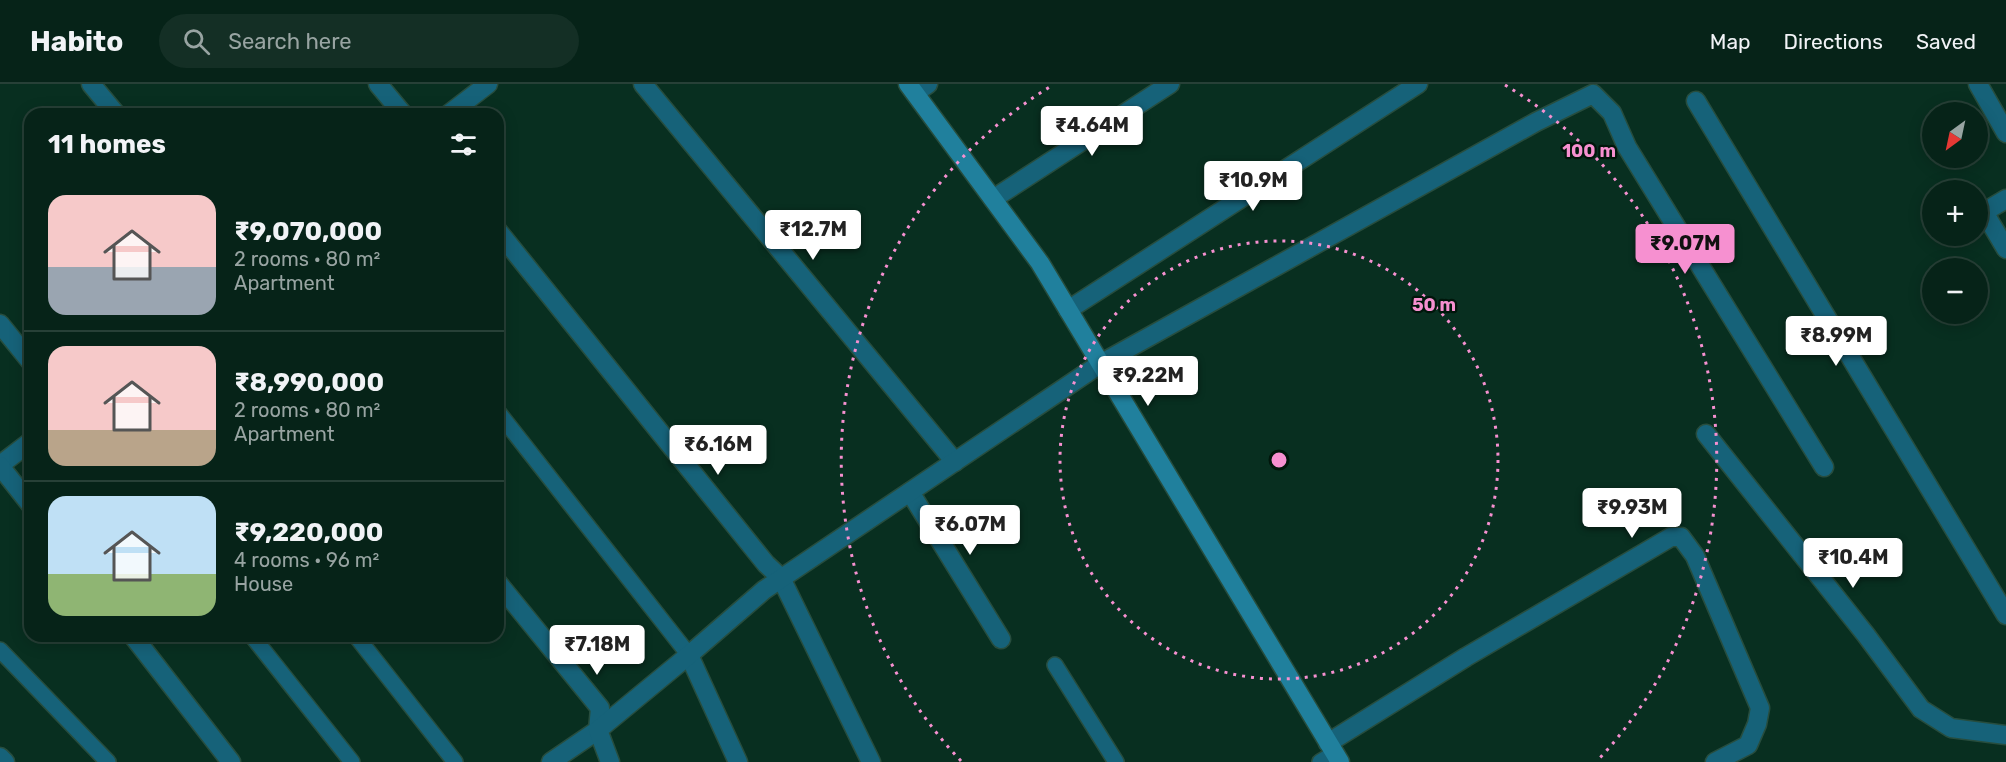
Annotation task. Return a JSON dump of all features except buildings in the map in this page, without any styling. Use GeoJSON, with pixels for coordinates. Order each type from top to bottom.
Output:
{"type":"FeatureCollection","features":[{"type":"Feature","properties":{"kind":"street"},"geometry":{"type":"LineString","coordinates":[[91,84],[111,108]]}},
{"type":"Feature","properties":{"kind":"street"},"geometry":{"type":"LineString","coordinates":[[378,84],[398,108]]}},
{"type":"Feature","properties":{"kind":"street"},"geometry":{"type":"LineString","coordinates":[[458,108],[488,84]]}},
{"type":"Feature","properties":{"kind":"street"},"geometry":{"type":"LineString","coordinates":[[643,84],[955,462]]}},
{"type":"Feature","properties":{"kind":"street"},"geometry":{"type":"LineString","coordinates":[[993,199],[1170,84]]}},
{"type":"Feature","properties":{"kind":"street"},"geometry":{"type":"LineString","coordinates":[[1068,310],[1418,84]]}},
{"type":"Feature","properties":{"kind":"street"},"geometry":{"type":"LineString","coordinates":[[1977,84],[2006,133]]}},
{"type":"Feature","properties":{"kind":"street"},"geometry":{"type":"LineString","coordinates":[[917,87],[993,199],[1040,263],[1331,755],[1466,657],[1671,537],[1681,537],[1695,556],[1760,708],[1757,724],[1748,746],[1716,762]]}},
{"type":"Feature","properties":{"kind":"street"},"geometry":{"type":"LineString","coordinates":[[551,762],[598,730],[764,590],[1100,364],[1536,122],[1593,94],[1612,113],[1627,147],[1824,468]]}},
{"type":"Feature","properties":{"kind":"street"},"geometry":{"type":"LineString","coordinates":[[1696,101],[2006,615]]}},
{"type":"Feature","properties":{"kind":"street"},"geometry":{"type":"LineString","coordinates":[[2006,199],[1984,212],[2006,249]]}},
{"type":"Feature","properties":{"kind":"street"},"geometry":{"type":"LineString","coordinates":[[504,238],[766,564],[781,578],[871,762]]}},
{"type":"Feature","properties":{"kind":"street"},"geometry":{"type":"LineString","coordinates":[[0,324],[24,354]]}},
{"type":"Feature","properties":{"kind":"street"},"geometry":{"type":"LineString","coordinates":[[1706,434],[1866,635],[1921,709],[1951,728],[2006,735]]}},
{"type":"Feature","properties":{"kind":"street"},"geometry":{"type":"LineString","coordinates":[[24,447],[0,465],[24,496]]}},
{"type":"Feature","properties":{"kind":"street"},"geometry":{"type":"LineString","coordinates":[[910,492],[1001,639]]}},
{"type":"Feature","properties":{"kind":"street"},"geometry":{"type":"LineString","coordinates":[[504,590],[600,708],[598,730],[610,762]]}},
{"type":"Feature","properties":{"kind":"street"},"geometry":{"type":"LineString","coordinates":[[138,642],[231,762]]}},
{"type":"Feature","properties":{"kind":"street"},"geometry":{"type":"LineString","coordinates":[[689,655],[738,762]]}},
{"type":"Feature","properties":{"kind":"street"},"geometry":{"type":"LineString","coordinates":[[0,757],[5,762]]}},
{"type":"Feature","properties":{"kind":"lane"},"geometry":{"type":"LineString","coordinates":[[504,420],[689,655]]}},
{"type":"Feature","properties":{"kind":"lane"},"geometry":{"type":"LineString","coordinates":[[257,642],[352,762]]}},
{"type":"Feature","properties":{"kind":"lane"},"geometry":{"type":"LineString","coordinates":[[361,642],[455,762]]}},
{"type":"Feature","properties":{"kind":"lane"},"geometry":{"type":"LineString","coordinates":[[0,650],[108,762]]}},
{"type":"Feature","properties":{"kind":"lane"},"geometry":{"type":"LineString","coordinates":[[1055,665],[1116,762]]}}]}
